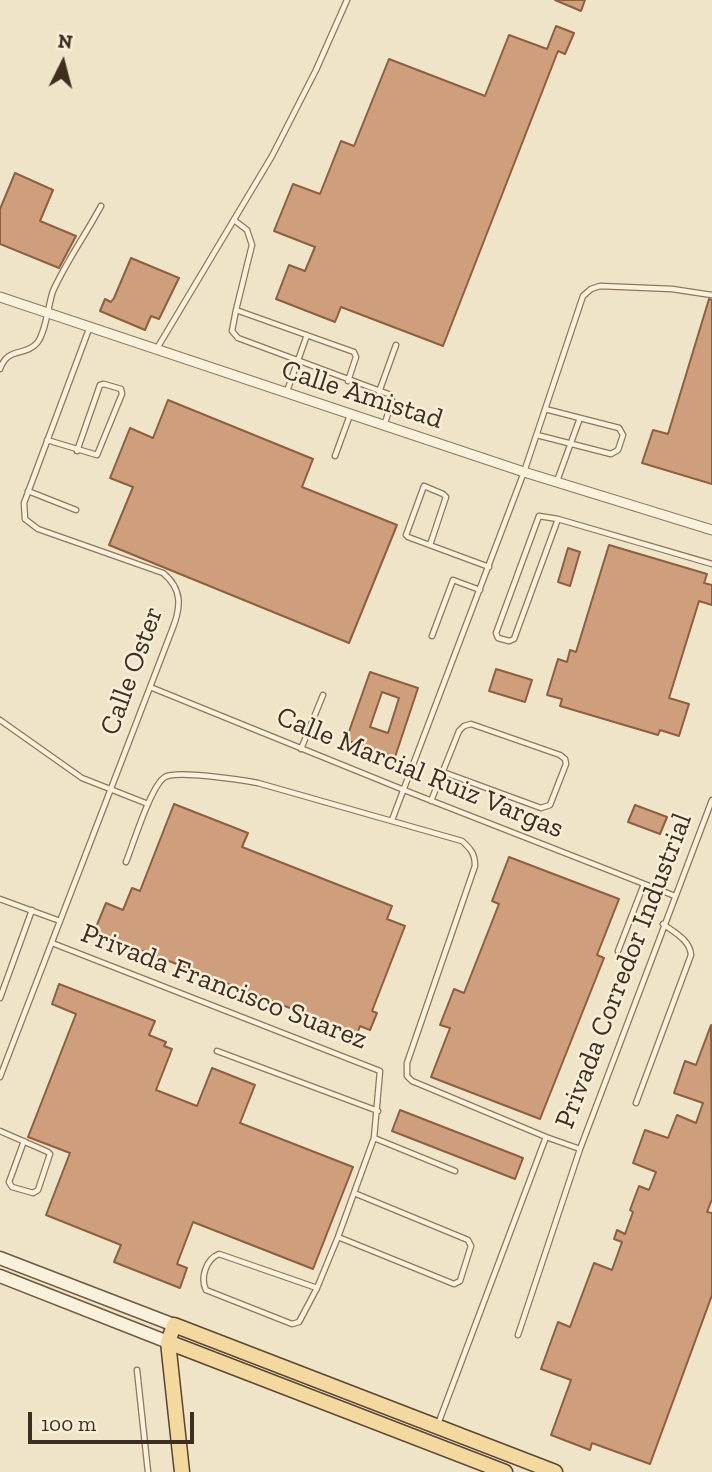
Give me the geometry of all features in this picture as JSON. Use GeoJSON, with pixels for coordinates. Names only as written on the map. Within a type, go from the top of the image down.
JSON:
{"type":"FeatureCollection","features":[{"type":"Feature","properties":{"kind":"main road"},"geometry":{"type":"LineString","coordinates":[[0,1258],[555,1472]]}},
{"type":"Feature","properties":{"kind":"main road"},"geometry":{"type":"LineString","coordinates":[[0,1276],[505,1472]]}},
{"type":"Feature","properties":{"kind":"main road"},"geometry":{"type":"LineString","coordinates":[[174,1325],[168,1342],[182,1472]]}},
{"type":"Feature","properties":{"kind":"main road"},"geometry":{"type":"LineString","coordinates":[[431,1443],[438,1426]]}},
{"type":"Feature","properties":{"kind":"street","name":"Calle Amistad"},"geometry":{"type":"LineString","coordinates":[[0,297],[89,329],[524,472],[712,530]]}},
{"type":"Feature","properties":{"kind":"lane"},"geometry":{"type":"LineString","coordinates":[[156,351],[291,119],[347,0]]}},
{"type":"Feature","properties":{"kind":"lane"},"geometry":{"type":"LineString","coordinates":[[0,369],[8,355],[36,344],[40,339],[53,292],[101,206]]}},
{"type":"Feature","properties":{"kind":"lane"},"geometry":{"type":"LineString","coordinates":[[234,220],[247,230],[252,245],[232,327],[234,336],[391,395],[384,426]]}},
{"type":"Feature","properties":{"kind":"lane"},"geometry":{"type":"LineString","coordinates":[[392,820],[524,472],[583,296],[600,286],[672,289],[712,295]]}},
{"type":"Feature","properties":{"kind":"lane"},"geometry":{"type":"LineString","coordinates":[[236,310],[354,352],[356,357],[348,381]]}},
{"type":"Feature","properties":{"kind":"lane","name":"Calle Oster"},"geometry":{"type":"LineString","coordinates":[[0,1077],[177,618],[179,597],[176,587],[163,573],[30,525],[25,519],[23,511],[28,491],[89,329]]}},
{"type":"Feature","properties":{"kind":"lane"},"geometry":{"type":"LineString","coordinates":[[286,394],[307,335]]}},
{"type":"Feature","properties":{"kind":"lane"},"geometry":{"type":"LineString","coordinates":[[379,391],[396,345]]}},
{"type":"Feature","properties":{"kind":"lane"},"geometry":{"type":"LineString","coordinates":[[47,440],[77,450],[94,455],[99,454],[122,394],[121,389],[100,385],[77,450]]}},
{"type":"Feature","properties":{"kind":"lane"},"geometry":{"type":"LineString","coordinates":[[537,435],[611,454],[618,450],[623,435],[619,428],[545,409]]}},
{"type":"Feature","properties":{"kind":"lane"},"geometry":{"type":"LineString","coordinates":[[335,456],[351,415]]}},
{"type":"Feature","properties":{"kind":"lane"},"geometry":{"type":"LineString","coordinates":[[557,482],[580,418]]}},
{"type":"Feature","properties":{"kind":"lane"},"geometry":{"type":"LineString","coordinates":[[430,545],[446,497],[424,486],[405,532],[408,537],[488,567]]}},
{"type":"Feature","properties":{"kind":"lane"},"geometry":{"type":"LineString","coordinates":[[28,491],[76,510]]}},
{"type":"Feature","properties":{"kind":"lane"},"geometry":{"type":"LineString","coordinates":[[558,519],[514,639],[509,641],[498,638],[496,633],[538,517],[558,519],[712,565]]}},
{"type":"Feature","properties":{"kind":"lane"},"geometry":{"type":"LineString","coordinates":[[432,636],[453,580],[480,590]]}},
{"type":"Feature","properties":{"kind":"lane","name":"Calle Marcial Ruiz Vargas"},"geometry":{"type":"LineString","coordinates":[[150,687],[675,896]]}},
{"type":"Feature","properties":{"kind":"lane"},"geometry":{"type":"LineString","coordinates":[[301,749],[323,695]]}},
{"type":"Feature","properties":{"kind":"lane"},"geometry":{"type":"LineString","coordinates":[[0,720],[82,778],[148,804]]}},
{"type":"Feature","properties":{"kind":"lane"},"geometry":{"type":"LineString","coordinates":[[431,801],[459,731],[471,724],[560,755],[565,759],[566,765],[550,805],[541,808],[443,772]]}},
{"type":"Feature","properties":{"kind":"lane"},"geometry":{"type":"LineString","coordinates":[[126,862],[158,783],[172,775],[246,781],[462,841],[475,857],[475,866],[407,1063],[407,1076],[412,1081],[546,1136]]}},
{"type":"Feature","properties":{"kind":"lane","name":"Privada Corredor Industrial"},"geometry":{"type":"LineString","coordinates":[[438,1426],[546,1136],[580,1149],[712,800]]}},
{"type":"Feature","properties":{"kind":"lane"},"geometry":{"type":"LineString","coordinates":[[618,951],[644,884]]}},
{"type":"Feature","properties":{"kind":"lane"},"geometry":{"type":"LineString","coordinates":[[0,899],[60,920]]}},
{"type":"Feature","properties":{"kind":"lane"},"geometry":{"type":"LineString","coordinates":[[0,998],[32,911]]}},
{"type":"Feature","properties":{"kind":"lane"},"geometry":{"type":"LineString","coordinates":[[636,1103],[691,955],[691,947],[687,942],[663,924]]}},
{"type":"Feature","properties":{"kind":"lane","name":"Privada Francisco Suarez"},"geometry":{"type":"LineString","coordinates":[[51,943],[380,1071],[378,1111]]}},
{"type":"Feature","properties":{"kind":"lane"},"geometry":{"type":"LineString","coordinates":[[217,1051],[378,1111],[374,1138],[338,1237],[317,1288],[299,1322],[292,1324],[206,1290],[203,1282],[213,1257],[219,1254],[317,1288]]}},
{"type":"Feature","properties":{"kind":"lane"},"geometry":{"type":"LineString","coordinates":[[0,1131],[24,1141],[48,1152],[50,1154],[38,1190],[33,1193],[12,1187],[9,1182],[24,1141]]}},
{"type":"Feature","properties":{"kind":"lane"},"geometry":{"type":"LineString","coordinates":[[374,1138],[454,1171]]}},
{"type":"Feature","properties":{"kind":"lane"},"geometry":{"type":"LineString","coordinates":[[518,1335],[580,1149]]}},
{"type":"Feature","properties":{"kind":"lane"},"geometry":{"type":"LineString","coordinates":[[338,1237],[454,1284],[460,1281],[471,1246],[468,1240],[354,1193]]}},
{"type":"Feature","properties":{"kind":"lane"},"geometry":{"type":"LineString","coordinates":[[137,1370],[148,1472]]}},
{"type":"Feature","properties":{"kind":"building"},"geometry":{"type":"Polygon","coordinates":[[[555,0],[585,0],[581,11],[555,0]]]}},
{"type":"Feature","properties":{"kind":"building"},"geometry":{"type":"Polygon","coordinates":[[[556,26],[574,33],[565,54],[558,51],[443,346],[341,307],[335,322],[276,299],[289,265],[305,271],[315,247],[274,231],[293,184],[320,194],[341,141],[354,146],[389,59],[485,96],[509,35],[547,49],[556,26]]]}},
{"type":"Feature","properties":{"kind":"building"},"geometry":{"type":"Polygon","coordinates":[[[15,173],[53,190],[40,221],[76,236],[59,268],[0,244],[0,209],[15,173]]]}},
{"type":"Feature","properties":{"kind":"building"},"geometry":{"type":"Polygon","coordinates":[[[131,258],[179,278],[159,319],[151,316],[145,330],[100,311],[105,299],[111,302],[114,298],[131,258]]]}},
{"type":"Feature","properties":{"kind":"building"},"geometry":{"type":"Polygon","coordinates":[[[709,299],[712,300],[712,484],[642,463],[653,430],[668,434],[709,299]]]}},
{"type":"Feature","properties":{"kind":"building"},"geometry":{"type":"Polygon","coordinates":[[[168,400],[313,459],[302,487],[397,525],[349,643],[109,545],[133,487],[110,478],[130,428],[153,438],[168,400]]]}},
{"type":"Feature","properties":{"kind":"building"},"geometry":{"type":"Polygon","coordinates":[[[609,545],[707,574],[704,583],[712,585],[712,605],[699,601],[669,698],[689,704],[679,736],[660,730],[658,735],[560,706],[562,699],[547,695],[558,659],[567,662],[570,650],[576,652],[609,545]]]}},
{"type":"Feature","properties":{"kind":"building"},"geometry":{"type":"Polygon","coordinates":[[[568,548],[580,552],[570,586],[558,582],[568,548]]]}},
{"type":"Feature","properties":{"kind":"building"},"geometry":{"type":"Polygon","coordinates":[[[496,669],[532,680],[525,702],[489,691],[496,669]]]}},
{"type":"Feature","properties":{"kind":"building"},"geometry":{"type":"Polygon","coordinates":[[[370,672],[418,688],[395,757],[346,740],[370,672]],[[382,692],[370,727],[388,733],[399,698],[382,692]]]}},
{"type":"Feature","properties":{"kind":"building"},"geometry":{"type":"Polygon","coordinates":[[[174,804],[248,833],[242,847],[392,906],[387,919],[405,926],[372,1011],[377,1013],[370,1030],[360,1026],[357,1034],[94,932],[106,903],[123,910],[132,888],[140,891],[174,804]]]}},
{"type":"Feature","properties":{"kind":"building"},"geometry":{"type":"Polygon","coordinates":[[[635,805],[667,817],[660,834],[628,822],[635,805]]]}},
{"type":"Feature","properties":{"kind":"building"},"geometry":{"type":"Polygon","coordinates":[[[509,857],[619,899],[597,955],[604,958],[540,1119],[431,1077],[450,1028],[440,1025],[454,989],[464,993],[499,904],[492,901],[509,857]]]}},
{"type":"Feature","properties":{"kind":"building"},"geometry":{"type":"Polygon","coordinates":[[[59,984],[155,1021],[149,1035],[166,1042],[164,1046],[172,1049],[156,1090],[197,1106],[212,1068],[255,1085],[240,1123],[353,1167],[313,1269],[193,1222],[177,1264],[187,1268],[180,1288],[114,1262],[121,1245],[46,1215],[70,1153],[28,1137],[76,1014],[52,1004],[59,984]]]}},
{"type":"Feature","properties":{"kind":"building"},"geometry":{"type":"Polygon","coordinates":[[[711,1025],[712,1199],[707,1212],[712,1213],[712,1295],[650,1464],[592,1443],[590,1450],[551,1435],[571,1380],[541,1369],[558,1322],[570,1327],[594,1263],[612,1270],[622,1242],[614,1239],[617,1230],[625,1234],[639,1186],[649,1190],[656,1172],[633,1163],[645,1130],[668,1138],[677,1115],[696,1123],[703,1103],[674,1093],[685,1061],[696,1065],[711,1025]]]}},
{"type":"Feature","properties":{"kind":"building"},"geometry":{"type":"Polygon","coordinates":[[[400,1110],[523,1158],[515,1179],[392,1131],[400,1110]]]}}]}
